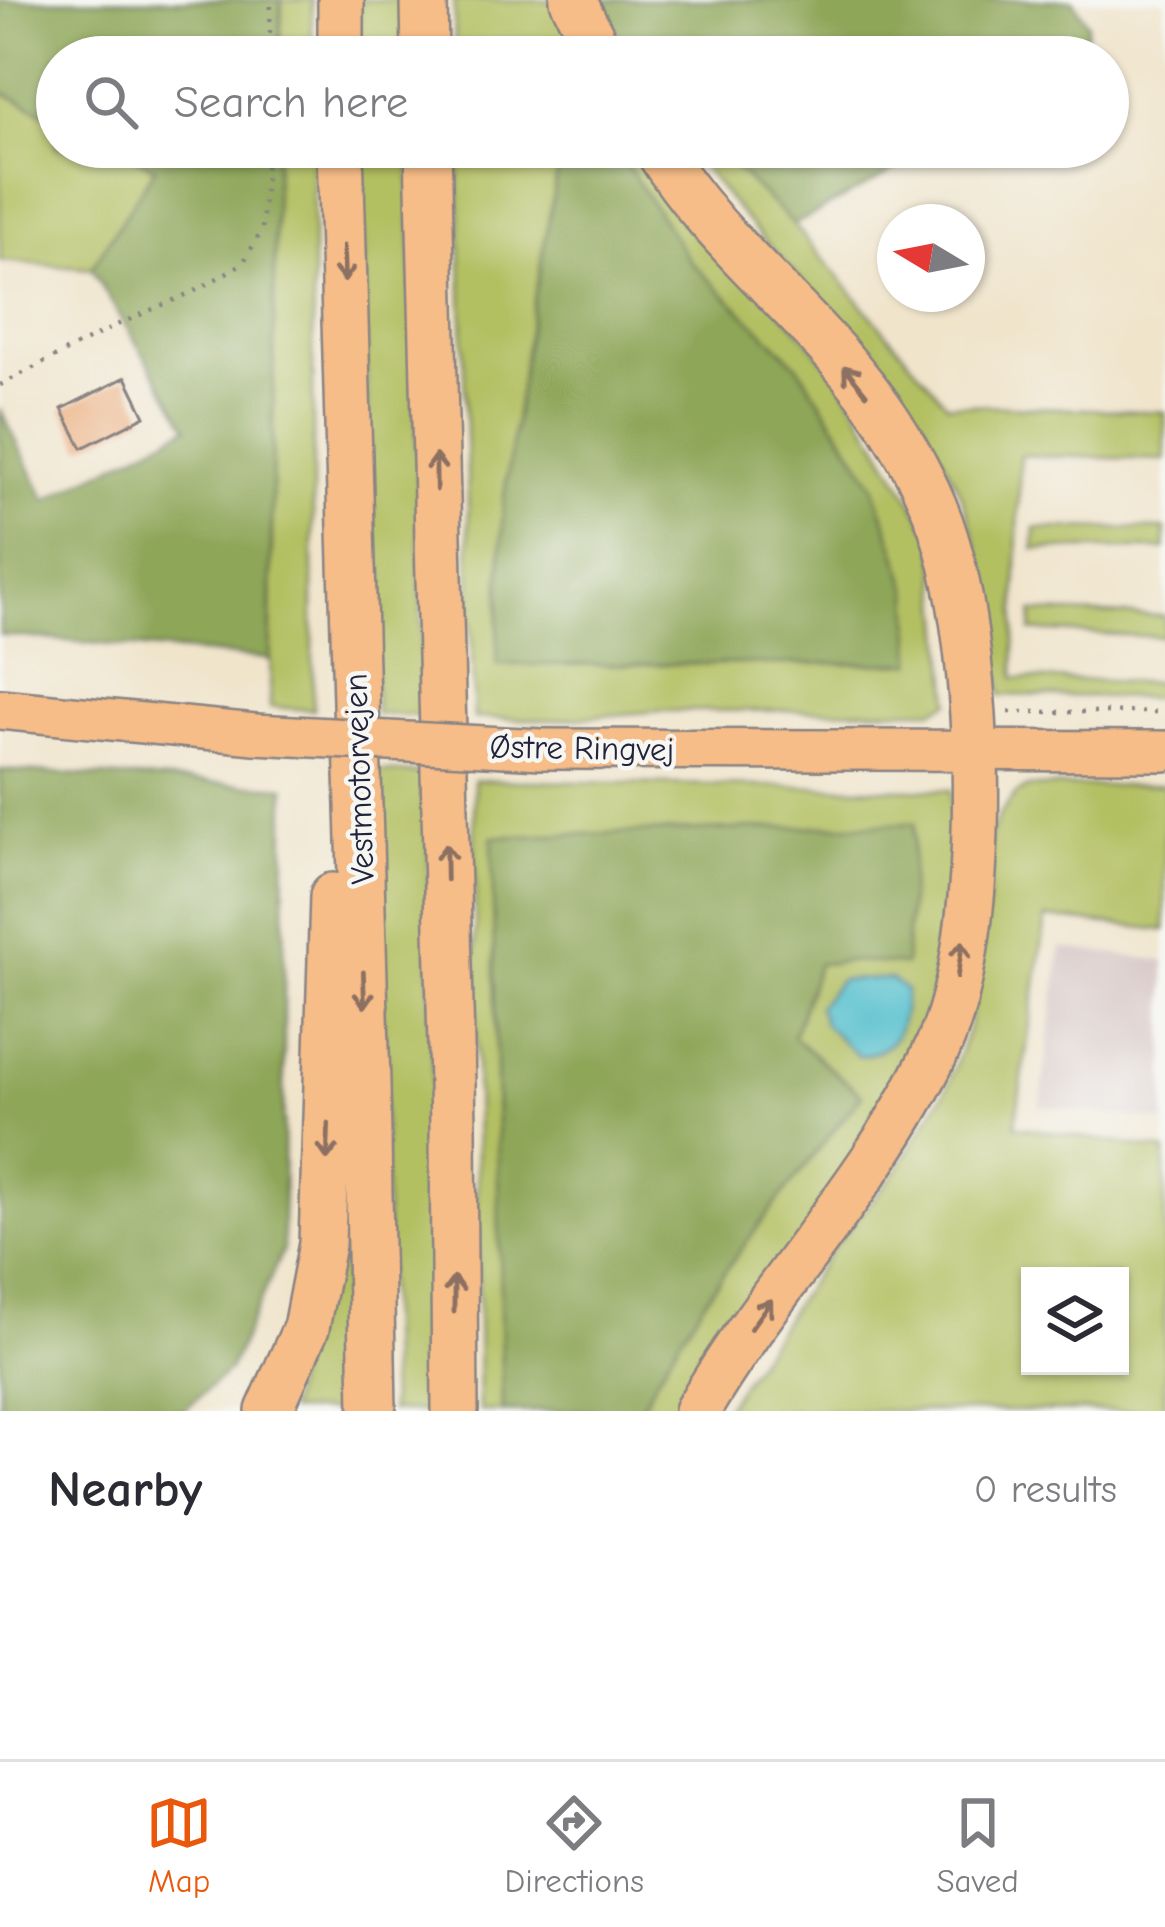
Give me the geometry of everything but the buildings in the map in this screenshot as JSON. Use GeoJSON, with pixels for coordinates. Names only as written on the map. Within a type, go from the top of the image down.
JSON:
{"type":"FeatureCollection","features":[{"type":"Feature","properties":{"kind":"highway"},"geometry":{"type":"LineString","coordinates":[[340,36],[341,0]]}},
{"type":"Feature","properties":{"kind":"highway"},"geometry":{"type":"LineString","coordinates":[[424,0],[425,36]]}},
{"type":"Feature","properties":{"kind":"highway"},"geometry":{"type":"LineString","coordinates":[[573,0],[591,36]]}},
{"type":"Feature","properties":{"kind":"highway","name":"Vestmotorvejen"},"geometry":{"type":"LineString","coordinates":[[341,168],[373,1411]]}},
{"type":"Feature","properties":{"kind":"highway"},"geometry":{"type":"LineString","coordinates":[[429,168],[453,1123],[455,1411]]}},
{"type":"Feature","properties":{"kind":"highway"},"geometry":{"type":"LineString","coordinates":[[672,168],[736,250],[848,371],[888,421],[920,477],[944,536],[960,598],[975,749],[966,925],[943,1035],[889,1140],[760,1314],[697,1411]]}},
{"type":"Feature","properties":{"kind":"highway"},"geometry":{"type":"LineString","coordinates":[[269,1411],[307,1328],[325,1216],[348,396]]}},
{"type":"Feature","properties":{"kind":"main road","name":"Østre Ringvej"},"geometry":{"type":"LineString","coordinates":[[0,709],[255,734],[542,749],[1165,751]]}},
{"type":"Feature","properties":{"kind":"path"},"geometry":{"type":"LineString","coordinates":[[270,36],[271,0]]}},
{"type":"Feature","properties":{"kind":"path"},"geometry":{"type":"LineString","coordinates":[[0,385],[119,324],[199,290],[243,263],[262,230],[266,168]]}},
{"type":"Feature","properties":{"kind":"shaded area"},"geometry":{"type":"Polygon","coordinates":[[[1061,947],[1165,961],[1165,1122],[1040,1106],[1061,947]]]}},
{"type":"Feature","properties":{"kind":"green space"},"geometry":{"type":"Polygon","coordinates":[[[0,0],[281,0],[280,36],[36,36],[36,109],[0,91],[0,0]]]}},
{"type":"Feature","properties":{"kind":"green space"},"geometry":{"type":"Polygon","coordinates":[[[282,0],[312,0],[312,36],[281,36],[282,0]]]}},
{"type":"Feature","properties":{"kind":"green space"},"geometry":{"type":"Polygon","coordinates":[[[359,0],[407,0],[408,36],[359,36],[359,0]]]}},
{"type":"Feature","properties":{"kind":"green space"},"geometry":{"type":"Polygon","coordinates":[[[454,0],[562,0],[578,36],[455,36],[454,0]]]}},
{"type":"Feature","properties":{"kind":"green space"},"geometry":{"type":"Polygon","coordinates":[[[597,0],[1073,0],[1088,24],[1085,36],[618,36],[597,0]]]}},
{"type":"Feature","properties":{"kind":"green space"},"geometry":{"type":"Polygon","coordinates":[[[0,91],[36,109],[36,168],[155,168],[91,269],[0,261],[0,91]]]}},
{"type":"Feature","properties":{"kind":"green space"},"geometry":{"type":"Polygon","coordinates":[[[155,168],[276,168],[270,659],[0,635],[0,409],[46,500],[188,427],[91,269],[155,168]]]}},
{"type":"Feature","properties":{"kind":"green space"},"geometry":{"type":"Polygon","coordinates":[[[276,168],[313,168],[313,710],[270,707],[276,168]]]}},
{"type":"Feature","properties":{"kind":"green space"},"geometry":{"type":"Polygon","coordinates":[[[361,168],[410,168],[424,716],[376,714],[361,168]]]}},
{"type":"Feature","properties":{"kind":"green space"},"geometry":{"type":"Polygon","coordinates":[[[459,168],[659,168],[837,375],[934,539],[950,702],[933,710],[660,711],[552,720],[474,718],[459,168]]]}},
{"type":"Feature","properties":{"kind":"green space"},"geometry":{"type":"Polygon","coordinates":[[[558,168],[629,168],[689,260],[797,365],[873,483],[910,593],[913,663],[497,665],[503,504],[558,168]]]}},
{"type":"Feature","properties":{"kind":"green space"},"geometry":{"type":"Polygon","coordinates":[[[705,168],[736,168],[794,225],[947,404],[1165,412],[1165,460],[1020,455],[1014,678],[1165,683],[1165,698],[1001,695],[977,544],[938,449],[873,359],[705,168]]]}},
{"type":"Feature","properties":{"kind":"green space"},"geometry":{"type":"Polygon","coordinates":[[[736,168],[898,168],[794,225],[736,168]]]}},
{"type":"Feature","properties":{"kind":"green space"},"geometry":{"type":"Polygon","coordinates":[[[1035,528],[1165,529],[1165,549],[1034,549],[1035,528]]]}},
{"type":"Feature","properties":{"kind":"green space"},"geometry":{"type":"Polygon","coordinates":[[[1033,612],[1165,616],[1165,637],[1031,631],[1033,612]]]}},
{"type":"Feature","properties":{"kind":"green space"},"geometry":{"type":"Polygon","coordinates":[[[0,770],[285,787],[283,1250],[229,1370],[183,1411],[0,1411],[0,770]]]}},
{"type":"Feature","properties":{"kind":"green space"},"geometry":{"type":"Polygon","coordinates":[[[376,771],[427,774],[438,1411],[390,1411],[376,771]]]}},
{"type":"Feature","properties":{"kind":"green space"},"geometry":{"type":"Polygon","coordinates":[[[474,780],[951,790],[951,934],[906,1083],[682,1411],[479,1411],[474,780]]]}},
{"type":"Feature","properties":{"kind":"green space"},"geometry":{"type":"Polygon","coordinates":[[[1165,785],[1165,930],[1046,918],[1015,1126],[1165,1151],[1165,1411],[723,1411],[832,1249],[893,1176],[948,1086],[969,1026],[988,898],[990,836],[1015,795],[1028,787],[1165,785]]]}},
{"type":"Feature","properties":{"kind":"green space"},"geometry":{"type":"Polygon","coordinates":[[[915,823],[905,965],[818,964],[793,1037],[862,1095],[714,1287],[639,1411],[502,1411],[492,837],[915,823]]]}},
{"type":"Feature","properties":{"kind":"green space"},"geometry":{"type":"Polygon","coordinates":[[[344,1150],[345,1411],[288,1411],[344,1150]]]}},
{"type":"Feature","properties":{"kind":"water"},"geometry":{"type":"Polygon","coordinates":[[[890,979],[906,990],[900,1026],[883,1049],[858,1056],[824,1024],[818,1006],[840,980],[890,979]]]}}]}
